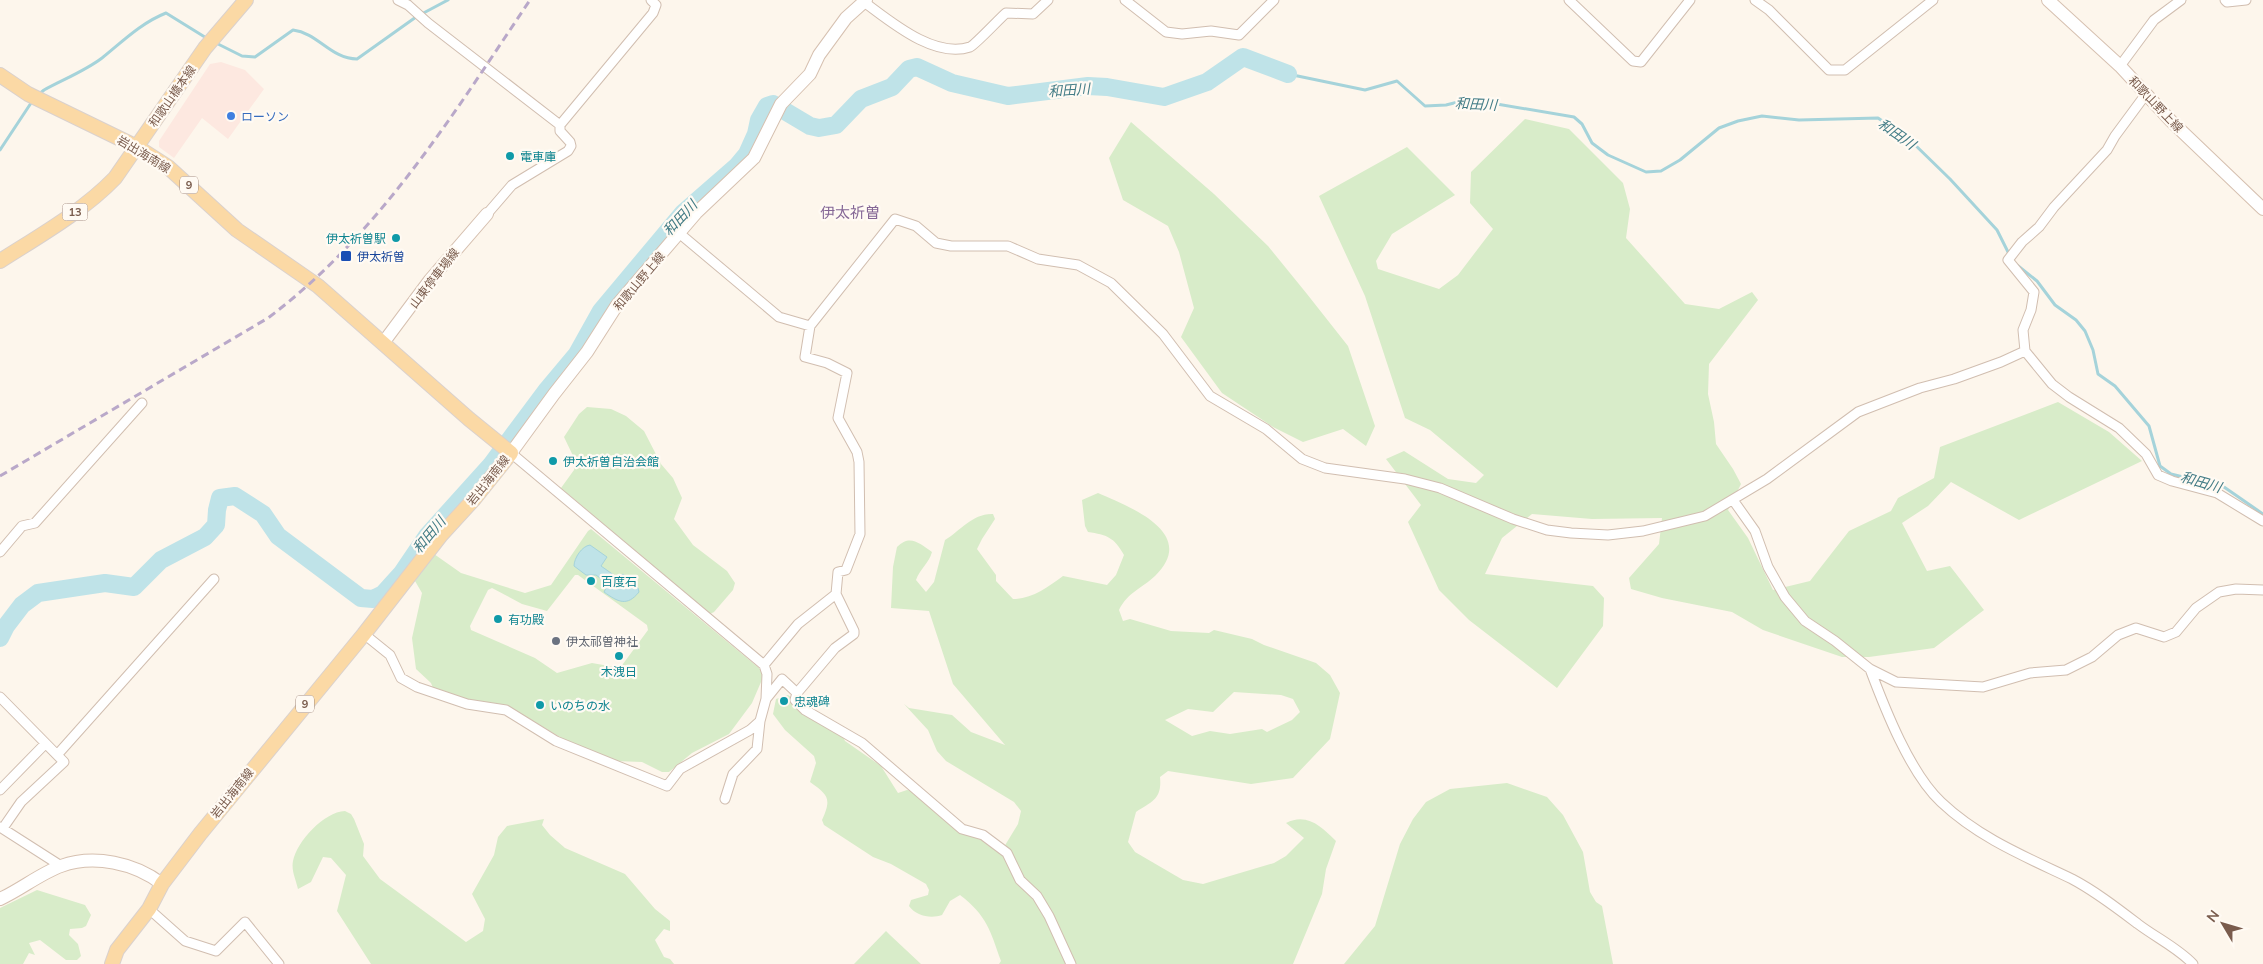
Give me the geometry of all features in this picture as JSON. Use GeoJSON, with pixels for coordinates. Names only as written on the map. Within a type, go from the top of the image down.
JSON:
{"type":"FeatureCollection","features":[{"type":"Feature","properties":{"kind":"main road","name":"和歌山橋本線"},"geometry":{"type":"LineString","coordinates":[[0,261],[100,193],[115,178],[209,43],[246,0]]}},
{"type":"Feature","properties":{"kind":"main road","name":"和歌山野上線"},"geometry":{"type":"LineString","coordinates":[[2048,0],[2120,66],[2171,121],[2263,209]]}},
{"type":"Feature","properties":{"kind":"main road","name":"和歌山野上線"},"geometry":{"type":"LineString","coordinates":[[506,449],[554,394],[587,352],[617,305],[678,233],[706,203],[754,158],[780,106],[810,74],[819,55],[846,18],[865,1]]}},
{"type":"Feature","properties":{"kind":"main road","name":"岩出海南線"},"geometry":{"type":"LineString","coordinates":[[0,75],[28,94],[137,147],[168,167],[237,230],[312,281],[506,449],[474,499],[441,535],[364,634],[200,834],[162,884],[149,910],[118,950],[112,964]]}},
{"type":"Feature","properties":{"kind":"main road","name":"山東停車場線"},"geometry":{"type":"LineString","coordinates":[[383,344],[430,280],[487,214]]}},
{"type":"Feature","properties":{"kind":"main road"},"geometry":{"type":"LineString","coordinates":[[0,899],[61,866],[90,861],[112,862],[148,873],[162,884]]}},
{"type":"Feature","properties":{"kind":"street"},"geometry":{"type":"LineString","coordinates":[[398,0],[408,5],[428,23],[560,125]]}},
{"type":"Feature","properties":{"kind":"street"},"geometry":{"type":"LineString","coordinates":[[487,214],[512,184],[568,151],[571,146],[570,142],[560,131],[560,125],[653,13],[656,5],[650,0]]}},
{"type":"Feature","properties":{"kind":"street"},"geometry":{"type":"LineString","coordinates":[[865,1],[892,23],[926,42],[941,47],[958,48],[971,46],[1006,13],[1033,14],[1048,0]]}},
{"type":"Feature","properties":{"kind":"street"},"geometry":{"type":"LineString","coordinates":[[1124,0],[1166,32],[1182,34],[1211,31],[1239,36],[1274,0]]}},
{"type":"Feature","properties":{"kind":"street"},"geometry":{"type":"LineString","coordinates":[[1569,0],[1633,61],[1641,62],[1690,0]]}},
{"type":"Feature","properties":{"kind":"street"},"geometry":{"type":"LineString","coordinates":[[1755,0],[1769,10],[1829,70],[1845,70],[1933,0]]}},
{"type":"Feature","properties":{"kind":"street"},"geometry":{"type":"LineString","coordinates":[[2120,66],[2154,20],[2181,0]]}},
{"type":"Feature","properties":{"kind":"street"},"geometry":{"type":"LineString","coordinates":[[2225,0],[2227,2],[2246,0]]}},
{"type":"Feature","properties":{"kind":"street"},"geometry":{"type":"LineString","coordinates":[[2146,94],[2115,136],[2108,150],[2054,207],[2039,227],[2022,242],[2008,260],[2034,292],[2031,310],[2023,330],[2025,351],[2052,384],[2126,435],[2146,454],[2158,475],[2172,481],[2217,493],[2263,521]]}},
{"type":"Feature","properties":{"kind":"street"},"geometry":{"type":"LineString","coordinates":[[1071,964],[1049,916],[1037,896],[1020,880],[1007,853],[983,836],[962,829],[862,743],[805,710],[795,700],[798,693],[835,648],[854,634],[836,594],[838,572],[846,570],[860,534],[859,462],[857,452],[838,418],[847,373],[827,363],[805,357],[810,326],[895,219],[916,226],[936,243],[952,246],[1008,246],[1038,259],[1078,265],[1111,283],[1163,334],[1210,396],[1266,429],[1302,459],[1325,468],[1405,479],[1440,488],[1512,519],[1547,530],[1570,533],[1608,534],[1643,531],[1705,516],[1766,479],[1858,412],[1920,388],[1954,379],[2001,362],[2025,351]]}},
{"type":"Feature","properties":{"kind":"street"},"geometry":{"type":"LineString","coordinates":[[678,233],[780,316],[810,326]]}},
{"type":"Feature","properties":{"kind":"street"},"geometry":{"type":"LineString","coordinates":[[0,552],[22,526],[35,523],[142,403]]}},
{"type":"Feature","properties":{"kind":"street"},"geometry":{"type":"LineString","coordinates":[[506,449],[764,665],[767,674],[766,699],[760,721],[757,749],[733,774],[725,799]]}},
{"type":"Feature","properties":{"kind":"street"},"geometry":{"type":"LineString","coordinates":[[1733,500],[1755,531],[1768,567],[1785,597],[1805,621],[1835,641],[1870,669],[1896,682],[1983,687],[2030,673],[2066,670],[2092,658],[2118,636],[2136,628],[2164,637],[2176,632],[2196,608],[2219,592],[2236,589],[2263,590]]}},
{"type":"Feature","properties":{"kind":"street"},"geometry":{"type":"LineString","coordinates":[[57,756],[214,579]]}},
{"type":"Feature","properties":{"kind":"street"},"geometry":{"type":"LineString","coordinates":[[764,665],[798,624],[836,594]]}},
{"type":"Feature","properties":{"kind":"street"},"geometry":{"type":"LineString","coordinates":[[364,634],[390,655],[401,678],[417,687],[467,704],[512,713],[556,741],[667,786],[680,770],[750,730],[760,721]]}},
{"type":"Feature","properties":{"kind":"street"},"geometry":{"type":"LineString","coordinates":[[1870,669],[1901,742],[1940,802],[1974,829],[2011,851],[2073,880],[2108,901],[2193,964]]}},
{"type":"Feature","properties":{"kind":"street"},"geometry":{"type":"LineString","coordinates":[[766,699],[782,679],[798,693]]}},
{"type":"Feature","properties":{"kind":"street"},"geometry":{"type":"LineString","coordinates":[[0,697],[64,762],[21,802],[2,828],[61,866]]}},
{"type":"Feature","properties":{"kind":"street"},"geometry":{"type":"LineString","coordinates":[[0,790],[46,744]]}},
{"type":"Feature","properties":{"kind":"street"},"geometry":{"type":"LineString","coordinates":[[149,910],[185,941],[216,951],[245,922],[279,964]]}},
{"type":"Feature","properties":{"kind":"shaded area"},"geometry":{"type":"Polygon","coordinates":[[[221,62],[245,70],[264,89],[228,139],[202,118],[174,158],[159,147],[159,141],[210,64],[221,62]]]}},
{"type":"Feature","properties":{"kind":"green space"},"geometry":{"type":"Polygon","coordinates":[[[1525,119],[1569,129],[1623,183],[1630,209],[1626,238],[1685,304],[1719,309],[1752,292],[1758,300],[1709,364],[1708,394],[1714,422],[1716,444],[1741,484],[1728,510],[1748,538],[1773,590],[1810,581],[1849,531],[1891,511],[1898,498],[1934,478],[1940,447],[2058,402],[2109,432],[2142,461],[2019,520],[1951,482],[1928,506],[1902,523],[1927,571],[1950,566],[1984,610],[1934,648],[1869,657],[1842,657],[1763,630],[1732,612],[1662,598],[1631,589],[1629,578],[1659,544],[1662,518],[1592,519],[1532,514],[1502,538],[1485,574],[1593,586],[1604,598],[1603,626],[1557,688],[1469,620],[1439,590],[1408,522],[1421,505],[1386,459],[1404,451],[1448,479],[1476,483],[1484,475],[1430,430],[1405,418],[1365,296],[1319,196],[1407,147],[1455,195],[1392,234],[1376,261],[1378,269],[1439,289],[1458,275],[1493,229],[1470,203],[1471,172],[1525,119]]]}},
{"type":"Feature","properties":{"kind":"green space"},"geometry":{"type":"Polygon","coordinates":[[[1131,122],[1214,194],[1268,246],[1348,346],[1375,426],[1366,446],[1343,429],[1303,442],[1273,427],[1222,393],[1181,337],[1194,308],[1179,252],[1168,226],[1123,200],[1109,158],[1131,122]]]}},
{"type":"Feature","properties":{"kind":"green space"},"geometry":{"type":"Polygon","coordinates":[[[587,407],[611,409],[626,416],[644,431],[661,464],[673,478],[682,498],[674,519],[693,545],[727,571],[735,583],[733,590],[714,612],[710,614],[561,488],[574,470],[576,462],[564,437],[579,414],[587,407]]]}},
{"type":"Feature","properties":{"kind":"green space"},"geometry":{"type":"Polygon","coordinates":[[[1098,493],[1142,514],[1165,535],[1169,547],[1166,561],[1155,576],[1126,599],[1119,610],[1123,621],[1130,619],[1171,631],[1209,633],[1214,630],[1252,639],[1316,663],[1330,675],[1340,693],[1330,739],[1293,778],[1251,784],[1168,771],[1160,777],[1158,795],[1155,799],[1136,812],[1128,842],[1135,852],[1183,880],[1203,884],[1274,863],[1286,856],[1304,838],[1286,823],[1301,819],[1320,826],[1336,841],[1326,869],[1322,894],[1293,964],[999,964],[1001,961],[986,924],[976,910],[960,895],[950,901],[942,915],[929,917],[916,912],[909,906],[911,900],[928,895],[929,890],[926,884],[891,864],[873,857],[824,825],[822,820],[827,807],[826,798],[821,790],[810,782],[816,763],[814,756],[785,730],[773,714],[776,699],[788,695],[809,709],[837,723],[845,741],[881,766],[898,793],[907,790],[913,791],[980,836],[1004,847],[1018,824],[1021,811],[1014,802],[946,761],[937,751],[928,730],[904,704],[909,708],[952,715],[971,732],[1005,745],[953,684],[929,611],[891,608],[893,567],[897,547],[910,540],[919,543],[932,552],[916,580],[926,592],[934,582],[945,540],[973,519],[986,514],[993,514],[995,519],[977,549],[996,575],[996,581],[1013,599],[1033,595],[1063,576],[1107,585],[1116,575],[1124,555],[1117,544],[1109,538],[1088,532],[1085,526],[1082,500],[1098,493]],[[1234,692],[1213,712],[1188,709],[1165,720],[1192,736],[1210,731],[1230,734],[1262,729],[1267,732],[1292,720],[1300,712],[1293,699],[1281,695],[1234,692]]]}},
{"type":"Feature","properties":{"kind":"green space"},"geometry":{"type":"Polygon","coordinates":[[[591,529],[759,668],[764,675],[752,703],[729,734],[692,753],[669,772],[662,772],[642,762],[615,761],[570,743],[508,706],[461,698],[433,688],[431,683],[416,669],[412,638],[422,593],[415,581],[434,554],[461,573],[525,593],[551,585],[591,529]],[[575,575],[547,611],[522,604],[492,588],[488,590],[470,626],[471,630],[535,658],[557,673],[592,663],[620,668],[648,630],[647,625],[578,575],[575,575]]]}},
{"type":"Feature","properties":{"kind":"green space"},"geometry":{"type":"Polygon","coordinates":[[[1507,783],[1547,797],[1563,815],[1583,852],[1590,892],[1596,902],[1602,906],[1613,964],[1344,964],[1375,926],[1400,844],[1413,819],[1426,802],[1450,789],[1507,783]]]}},
{"type":"Feature","properties":{"kind":"green space"},"geometry":{"type":"Polygon","coordinates":[[[345,811],[351,814],[354,819],[364,844],[363,856],[380,879],[466,942],[483,931],[485,919],[472,894],[494,855],[498,837],[507,826],[544,819],[542,825],[565,848],[625,874],[655,909],[670,921],[670,931],[664,929],[655,940],[664,957],[670,959],[674,964],[371,964],[337,911],[346,875],[331,858],[323,857],[311,882],[298,889],[293,871],[293,861],[296,853],[306,837],[320,822],[329,816],[345,811]]]}},
{"type":"Feature","properties":{"kind":"green space"},"geometry":{"type":"Polygon","coordinates":[[[37,890],[85,905],[91,915],[86,926],[70,929],[69,935],[78,944],[81,956],[77,960],[66,960],[40,940],[29,943],[35,955],[29,953],[23,964],[0,964],[0,908],[37,890]]]}},
{"type":"Feature","properties":{"kind":"green space"},"geometry":{"type":"Polygon","coordinates":[[[886,931],[890,935],[921,964],[854,964],[886,931]]]}},
{"type":"Feature","properties":{"kind":"water"},"geometry":{"type":"Polygon","coordinates":[[[590,545],[607,557],[601,566],[618,578],[623,574],[638,588],[639,592],[635,597],[626,601],[614,598],[604,592],[608,584],[596,575],[586,575],[574,566],[575,559],[579,553],[590,545]]]}},
{"type":"Feature","properties":{"kind":"waterway"},"geometry":{"type":"LineString","coordinates":[[214,42],[242,56],[255,57],[293,30],[310,36],[340,55],[357,59],[416,17],[448,0]]}},
{"type":"Feature","properties":{"kind":"waterway"},"geometry":{"type":"LineString","coordinates":[[38,95],[95,63],[140,27],[166,13],[208,39]]}},
{"type":"Feature","properties":{"kind":"waterway","name":"和田川"},"geometry":{"type":"LineString","coordinates":[[0,638],[6,626],[22,605],[38,593],[105,583],[134,587],[161,560],[205,537],[216,525],[220,498],[235,496],[263,514],[278,536],[361,598],[373,599],[383,594],[402,573],[427,536],[491,465],[546,391],[577,354],[601,311],[683,213],[737,166],[747,154],[756,134],[759,120],[767,106],[773,104],[810,126],[819,128],[836,125],[861,99],[892,87],[909,69],[917,67],[952,83],[1008,96],[1088,86],[1107,87],[1164,97],[1207,82],[1243,57],[1288,74]]}},
{"type":"Feature","properties":{"kind":"waterway","name":"和田川"},"geometry":{"type":"LineString","coordinates":[[1288,74],[1365,90],[1397,81],[1425,106],[1446,105],[1462,101],[1485,102],[1574,117],[1582,124],[1592,143],[1608,155],[1646,172],[1661,171],[1680,160],[1719,128],[1738,121],[1762,116],[1799,120],[1878,118],[1910,140],[1950,179],[1997,230],[2010,256]]}},
{"type":"Feature","properties":{"kind":"waterway"},"geometry":{"type":"LineString","coordinates":[[0,150],[33,100]]}},
{"type":"Feature","properties":{"kind":"waterway","name":"和田川"},"geometry":{"type":"LineString","coordinates":[[2017,265],[2037,281],[2055,305],[2076,320],[2085,331],[2093,350],[2098,374],[2115,386],[2149,426],[2160,466],[2171,474],[2224,487],[2263,514]]}},
{"type":"Feature","properties":{"kind":"railway"},"geometry":{"type":"LineString","coordinates":[[0,476],[268,318],[308,285],[380,211],[412,170],[473,86],[530,0]]}},
{"type":"Feature","properties":{"kind":"place","name":"ローソン"},"geometry":{"type":"Point","coordinates":[231,116]}},
{"type":"Feature","properties":{"kind":"place","name":"電車庫"},"geometry":{"type":"Point","coordinates":[510,156]}},
{"type":"Feature","properties":{"kind":"place","name":"伊太祈曽駅"},"geometry":{"type":"Point","coordinates":[396,238]}},
{"type":"Feature","properties":{"kind":"place","name":"伊太祈曽"},"geometry":{"type":"Point","coordinates":[346,256]}},
{"type":"Feature","properties":{"kind":"place","name":"伊太祈曽自治会館"},"geometry":{"type":"Point","coordinates":[553,461]}},
{"type":"Feature","properties":{"kind":"place","name":"百度石"},"geometry":{"type":"Point","coordinates":[591,581]}},
{"type":"Feature","properties":{"kind":"place","name":"有功殿"},"geometry":{"type":"Point","coordinates":[498,619]}},
{"type":"Feature","properties":{"kind":"place","name":"伊太祁曽神社"},"geometry":{"type":"Point","coordinates":[556,641]}},
{"type":"Feature","properties":{"kind":"place","name":"木洩日"},"geometry":{"type":"Point","coordinates":[619,656]}},
{"type":"Feature","properties":{"kind":"place","name":"忠魂碑"},"geometry":{"type":"Point","coordinates":[784,701]}},
{"type":"Feature","properties":{"kind":"place","name":"いのちの水"},"geometry":{"type":"Point","coordinates":[540,705]}},
{"type":"Feature","properties":{"kind":"district","name":"伊太祈曽"},"geometry":{"type":"Point","coordinates":[850,212]}}]}
